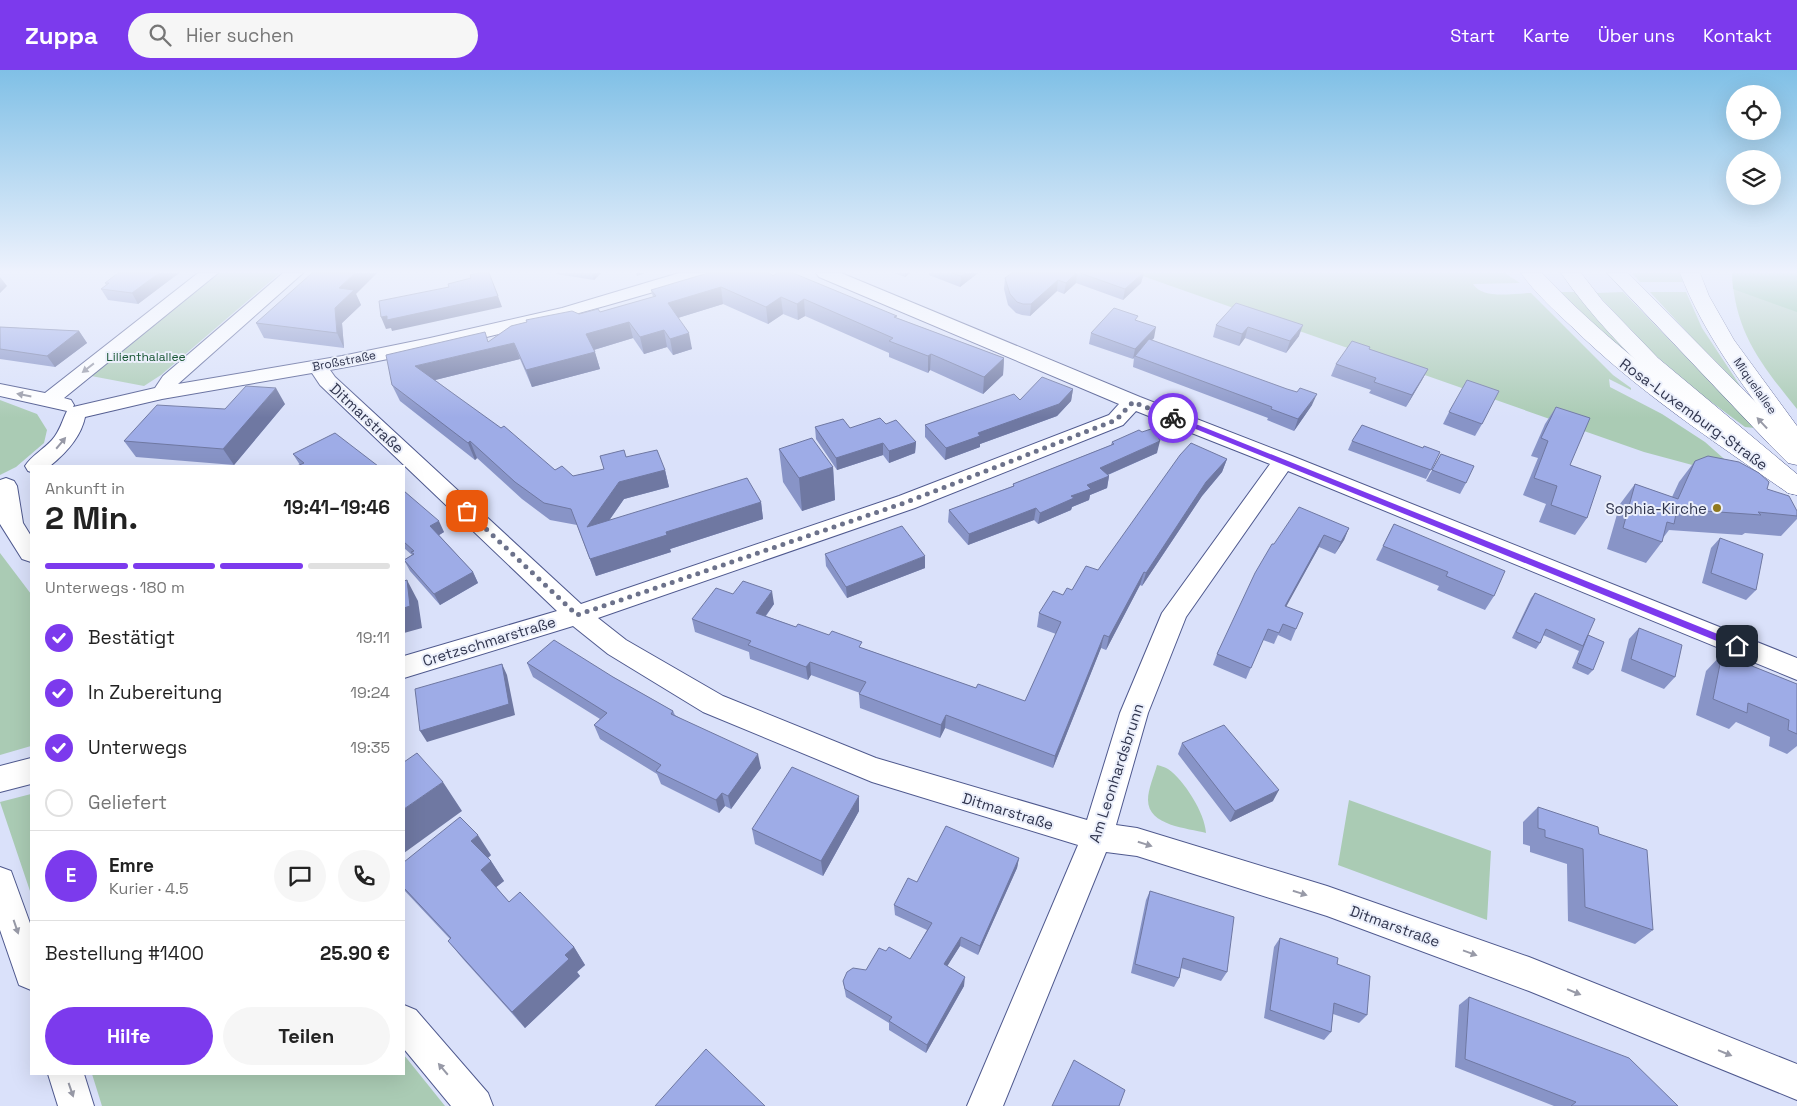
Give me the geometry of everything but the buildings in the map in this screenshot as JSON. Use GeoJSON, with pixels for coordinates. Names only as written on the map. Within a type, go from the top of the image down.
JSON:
{"type":"FeatureCollection","features":[{"type":"Feature","properties":{"kind":"main road","name":"Rosa-Luxemburg-Straße"},"geometry":{"type":"LineString","coordinates":[[1578,321],[1620,360],[1663,394],[1797,487]]}},
{"type":"Feature","properties":{"kind":"main road"},"geometry":{"type":"LineString","coordinates":[[1611,321],[1650,363],[1797,487]]}},
{"type":"Feature","properties":{"kind":"main road","name":"Rosa-Luxemburg-Straße"},"geometry":{"type":"LineString","coordinates":[[1663,321],[1778,440],[1797,457]]}},
{"type":"Feature","properties":{"kind":"main road","name":"Miquelallee"},"geometry":{"type":"LineString","coordinates":[[1712,321],[1752,383],[1797,443]]}},
{"type":"Feature","properties":{"kind":"street"},"geometry":{"type":"LineString","coordinates":[[49,400],[148,321]]}},
{"type":"Feature","properties":{"kind":"street"},"geometry":{"type":"LineString","coordinates":[[0,390],[49,400],[65,406],[76,413],[162,393],[170,380],[238,321]]}},
{"type":"Feature","properties":{"kind":"street","name":"Broßstraße"},"geometry":{"type":"LineString","coordinates":[[162,393],[430,344],[526,321]]}},
{"type":"Feature","properties":{"kind":"street"},"geometry":{"type":"LineString","coordinates":[[940,321],[1133,402],[1284,461],[1797,669]]}},
{"type":"Feature","properties":{"kind":"street","name":"Ditmarstraße"},"geometry":{"type":"LineString","coordinates":[[318,366],[327,381],[577,615],[617,647],[713,704],[872,769],[1097,837],[1137,842],[1327,901],[1529,974],[1797,1082]]}},
{"type":"Feature","properties":{"kind":"street","name":"Cretzschmarstraße"},"geometry":{"type":"LineString","coordinates":[[405,666],[577,615],[907,502],[1116,420],[1133,402]]}},
{"type":"Feature","properties":{"kind":"street"},"geometry":{"type":"LineString","coordinates":[[37,465],[66,438],[74,424],[76,413]]}},
{"type":"Feature","properties":{"kind":"street","name":"Am Leonhardsbrunn"},"geometry":{"type":"LineString","coordinates":[[985,1106],[1097,837],[1134,713],[1175,613],[1284,461]]}},
{"type":"Feature","properties":{"kind":"street"},"geometry":{"type":"LineString","coordinates":[[30,471],[3,487],[12,528],[30,552]]}},
{"type":"Feature","properties":{"kind":"street"},"geometry":{"type":"LineString","coordinates":[[0,779],[30,771]]}},
{"type":"Feature","properties":{"kind":"street"},"geometry":{"type":"LineString","coordinates":[[0,882],[30,970]]}},
{"type":"Feature","properties":{"kind":"street"},"geometry":{"type":"LineString","coordinates":[[405,1023],[475,1106]]}},
{"type":"Feature","properties":{"kind":"street"},"geometry":{"type":"LineString","coordinates":[[66,1075],[76,1106]]}},
{"type":"Feature","properties":{"kind":"green space","name":"Lilienthalallee"},"geometry":{"type":"Polygon","coordinates":[[[155,321],[224,321],[161,375],[144,386],[86,375],[155,321]]]}},
{"type":"Feature","properties":{"kind":"green space"},"geometry":{"type":"Polygon","coordinates":[[[1272,321],[1559,321],[1613,375],[1631,388],[1631,390],[1609,379],[1610,387],[1662,414],[1705,442],[1748,480],[1644,452],[1272,321]]]}},
{"type":"Feature","properties":{"kind":"green space"},"geometry":{"type":"Polygon","coordinates":[[[1590,321],[1607,321],[1673,389],[1629,361],[1590,321]]]}},
{"type":"Feature","properties":{"kind":"green space"},"geometry":{"type":"Polygon","coordinates":[[[1623,321],[1651,321],[1755,428],[1745,427],[1702,395],[1655,355],[1623,321]]]}},
{"type":"Feature","properties":{"kind":"green space"},"geometry":{"type":"Polygon","coordinates":[[[1677,321],[1699,321],[1741,387],[1735,384],[1677,321]]]}},
{"type":"Feature","properties":{"kind":"green space"},"geometry":{"type":"Polygon","coordinates":[[[1741,321],[1797,321],[1797,409],[1761,362],[1741,321]]]}},
{"type":"Feature","properties":{"kind":"green space"},"geometry":{"type":"Polygon","coordinates":[[[0,400],[37,414],[47,430],[44,443],[16,467],[0,475],[0,400]]]}},
{"type":"Feature","properties":{"kind":"green space"},"geometry":{"type":"Polygon","coordinates":[[[0,553],[30,593],[30,746],[0,755],[0,553]]]}},
{"type":"Feature","properties":{"kind":"green space"},"geometry":{"type":"Polygon","coordinates":[[[1157,765],[1168,769],[1187,789],[1202,816],[1206,833],[1162,821],[1150,809],[1148,796],[1157,765]]]}},
{"type":"Feature","properties":{"kind":"green space"},"geometry":{"type":"Polygon","coordinates":[[[30,794],[30,891],[0,802],[30,794]]]}},
{"type":"Feature","properties":{"kind":"green space"},"geometry":{"type":"Polygon","coordinates":[[[1349,800],[1491,851],[1487,920],[1338,865],[1349,800]]]}},
{"type":"Feature","properties":{"kind":"green space"},"geometry":{"type":"Polygon","coordinates":[[[405,1056],[445,1106],[102,1106],[92,1075],[405,1075],[405,1056]]]}},
{"type":"Feature","properties":{"kind":"way so far"},"geometry":{"type":"LineString","coordinates":[[467,511],[577,615],[907,502],[1116,420],[1133,402],[1173,418]]}},
{"type":"Feature","properties":{"kind":"place","name":"Sophia-Kirche"},"geometry":{"type":"Point","coordinates":[1717,508]}},
{"type":"Feature","properties":{"kind":"route"},"geometry":{"type":"LineString","coordinates":[[1173,418],[1312,472],[1737,646]]}}]}
